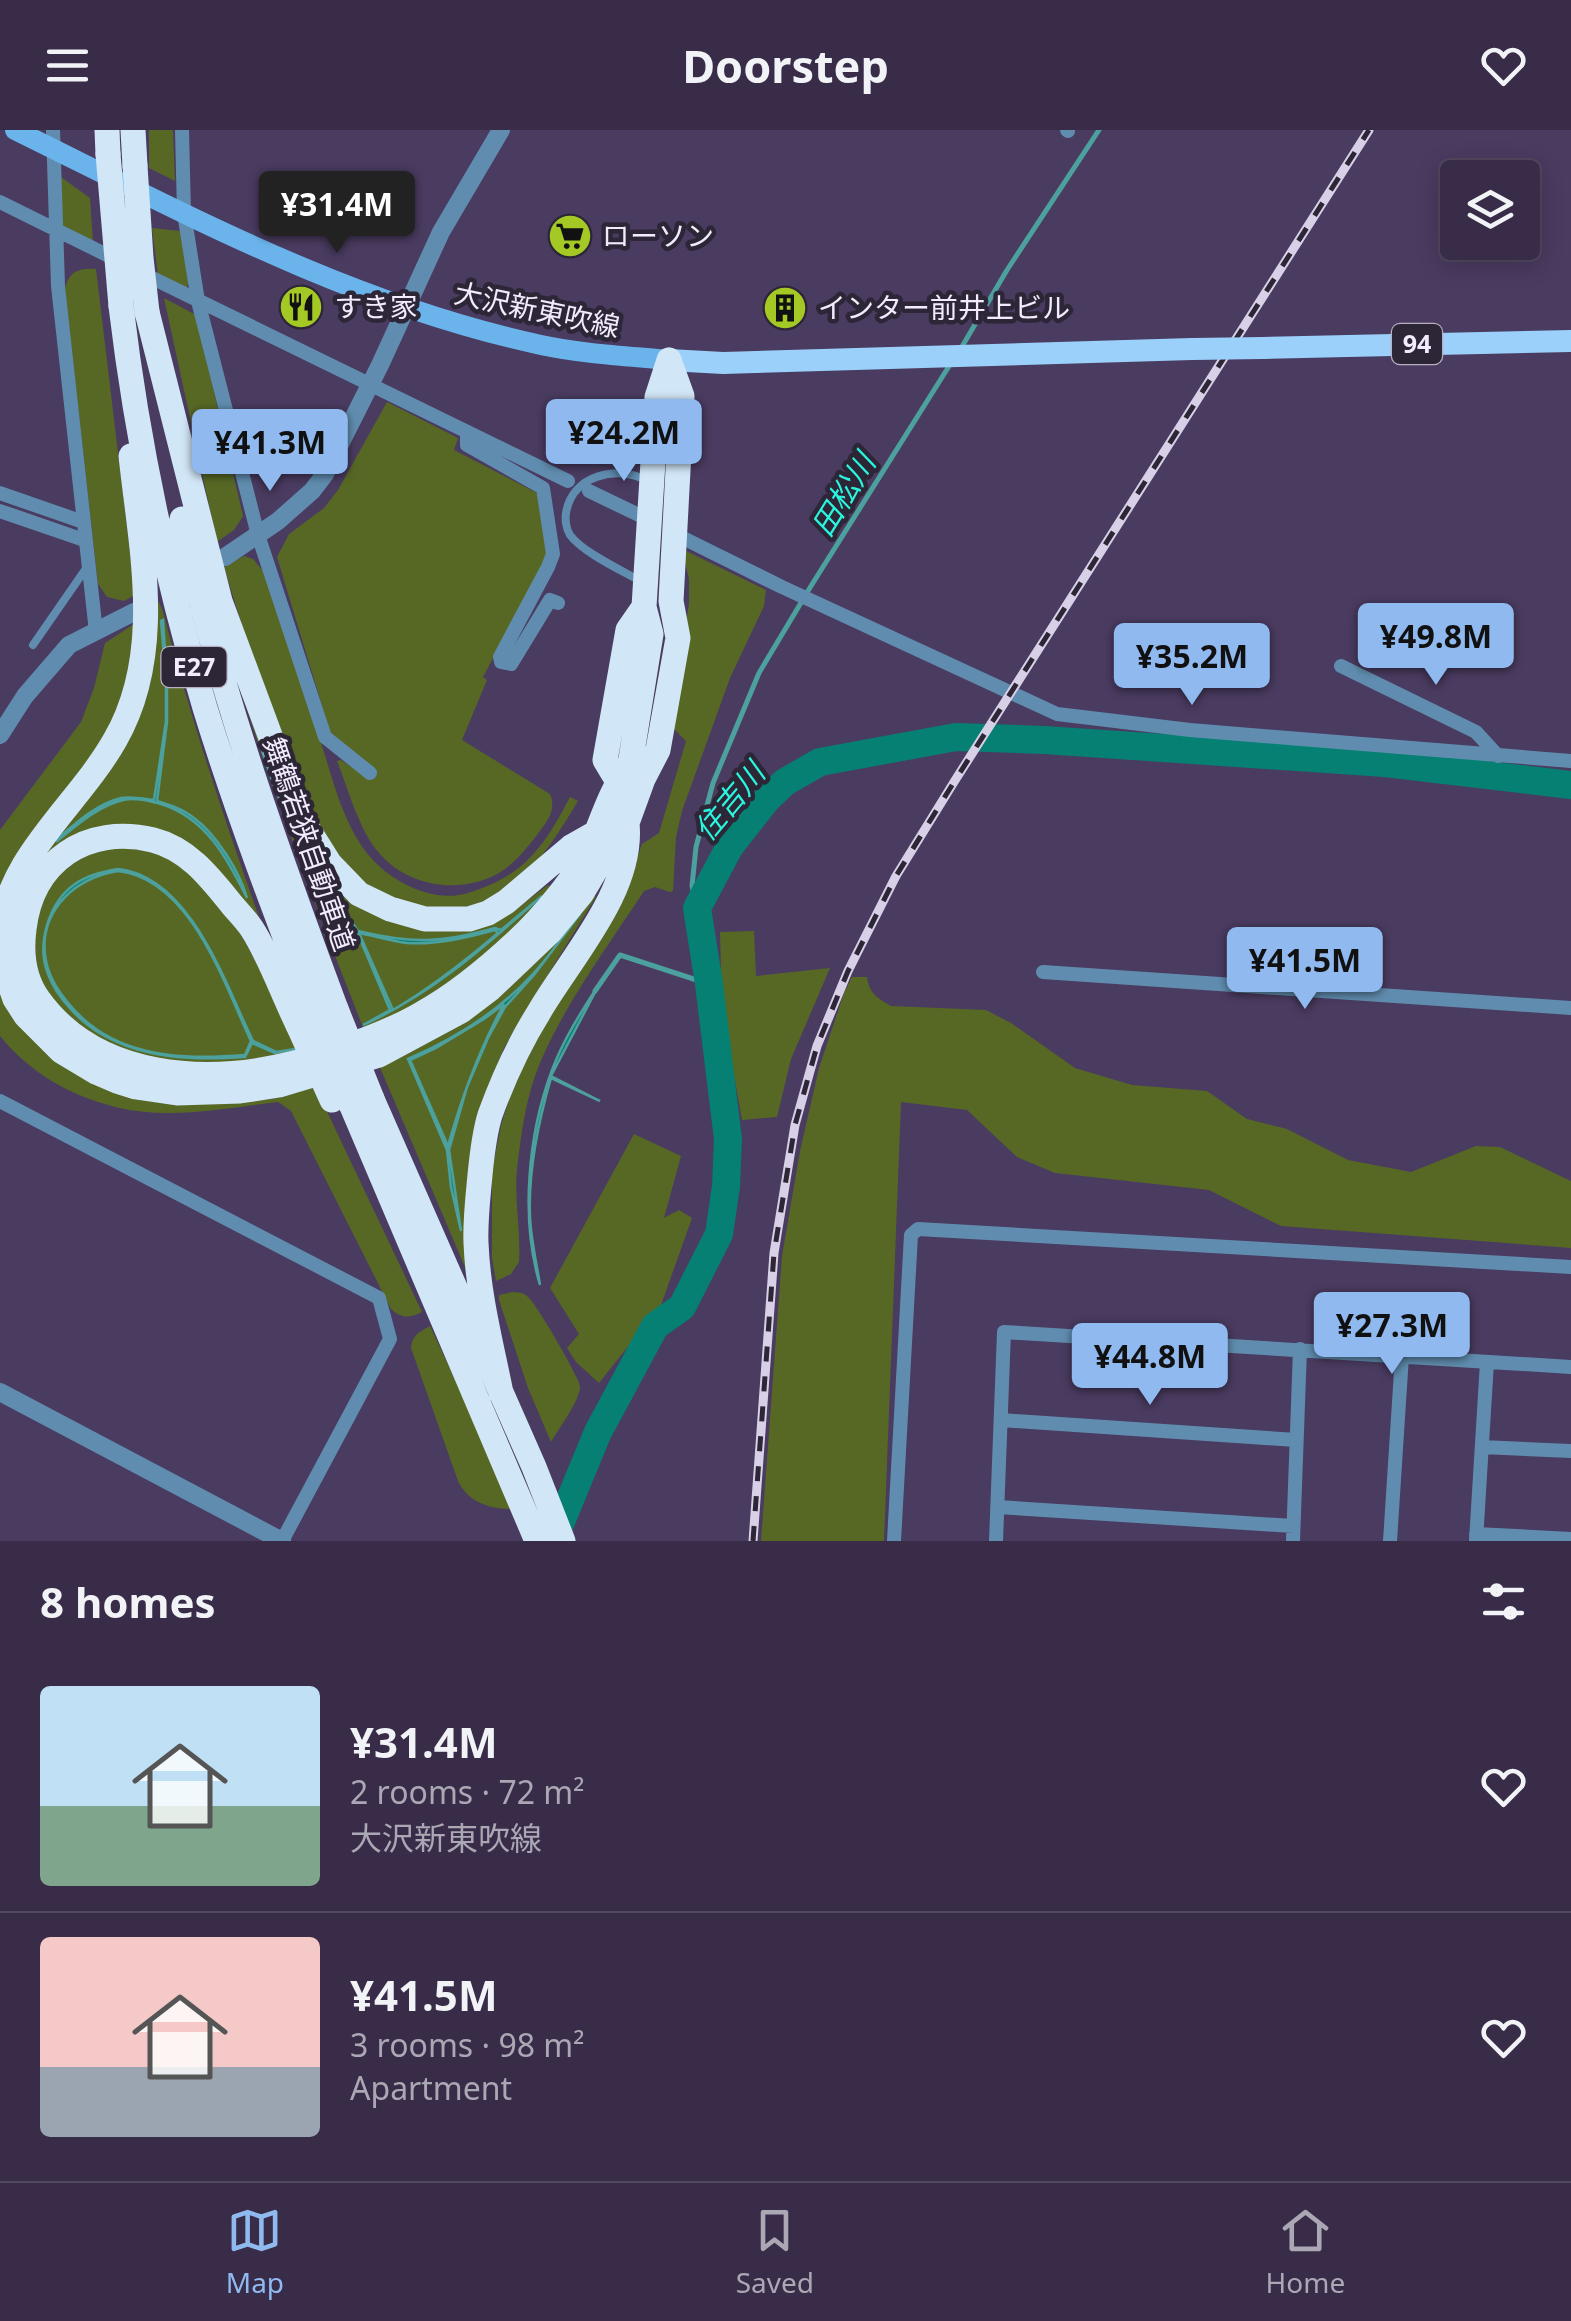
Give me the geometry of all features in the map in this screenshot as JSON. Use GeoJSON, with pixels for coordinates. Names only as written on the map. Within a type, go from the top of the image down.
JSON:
{"type":"FeatureCollection","features":[{"type":"Feature","properties":{"kind":"highway","name":"舞鶴若狭自動車道"},"geometry":{"type":"LineString","coordinates":[[133,130],[140,258],[178,496],[206,626],[279,858],[316,1017]]}},
{"type":"Feature","properties":{"kind":"highway","name":"舞鶴若狭自動車道"},"geometry":{"type":"LineString","coordinates":[[108,142],[124,337],[158,518],[201,693],[256,862],[316,1017],[537,1541]]}},
{"type":"Feature","properties":{"kind":"highway"},"geometry":{"type":"LineString","coordinates":[[147,312],[220,601],[300,816],[330,864],[360,894],[390,909],[425,920],[470,919],[506,902],[571,846],[594,834]]}},
{"type":"Feature","properties":{"kind":"highway"},"geometry":{"type":"LineString","coordinates":[[0,934],[10,888],[24,863],[116,739],[137,693],[147,625],[128,435],[124,337]]}},
{"type":"Feature","properties":{"kind":"highway"},"geometry":{"type":"LineString","coordinates":[[501,1393],[481,1294],[476,1241],[482,1153],[489,1120],[521,1044],[595,926],[626,855],[630,780],[617,763],[645,595],[657,397],[669,360]]}},
{"type":"Feature","properties":{"kind":"highway"},"geometry":{"type":"LineString","coordinates":[[353,1104],[316,1017],[209,876],[174,849],[128,834],[97,839],[45,870],[33,888],[26,907],[22,946],[27,979],[38,999],[60,1024],[88,1046],[120,1061],[161,1072],[199,1075],[296,1063],[376,1036],[422,1014],[466,984],[518,940],[552,904],[630,780],[658,750],[678,638],[671,600],[682,396],[669,360]]}},
{"type":"Feature","properties":{"kind":"highway"},"geometry":{"type":"LineString","coordinates":[[0,945],[8,979],[26,1016],[61,1051],[96,1072],[136,1087],[177,1093],[279,1085],[378,1055],[462,1012],[550,932],[582,893],[627,823]]}},
{"type":"Feature","properties":{"kind":"highway","name":"舞鶴若狭自動車道"},"geometry":{"type":"LineString","coordinates":[[353,1104],[501,1393],[563,1541]]}},
{"type":"Feature","properties":{"kind":"main road","name":"大沢新東吹線"},"geometry":{"type":"LineString","coordinates":[[15,130],[52,139],[184,213],[294,265],[405,308],[544,345],[669,360]]}},
{"type":"Feature","properties":{"kind":"main road","name":"94"},"geometry":{"type":"LineString","coordinates":[[669,360],[723,363],[1571,341]]}},
{"type":"Feature","properties":{"kind":"street"},"geometry":{"type":"LineString","coordinates":[[182,130],[184,213],[198,302],[258,536],[325,737],[370,773]]}},
{"type":"Feature","properties":{"kind":"street"},"geometry":{"type":"LineString","coordinates":[[224,557],[297,505],[325,474],[441,232],[500,130]]}},
{"type":"Feature","properties":{"kind":"street"},"geometry":{"type":"LineString","coordinates":[[52,139],[58,286],[96,632]]}},
{"type":"Feature","properties":{"kind":"street"},"geometry":{"type":"LineString","coordinates":[[0,202],[568,481]]}},
{"type":"Feature","properties":{"kind":"street"},"geometry":{"type":"LineString","coordinates":[[467,432],[468,445],[543,488],[553,554],[500,657],[501,662],[512,664],[550,600],[558,603]]}},
{"type":"Feature","properties":{"kind":"street"},"geometry":{"type":"LineString","coordinates":[[588,491],[641,516]]}},
{"type":"Feature","properties":{"kind":"street"},"geometry":{"type":"LineString","coordinates":[[0,493],[83,522]]}},
{"type":"Feature","properties":{"kind":"street"},"geometry":{"type":"LineString","coordinates":[[0,512],[84,540]]}},
{"type":"Feature","properties":{"kind":"street"},"geometry":{"type":"LineString","coordinates":[[685,538],[1057,714],[1190,730],[1571,761]]}},
{"type":"Feature","properties":{"kind":"street"},"geometry":{"type":"LineString","coordinates":[[0,736],[26,696],[69,645],[134,612]]}},
{"type":"Feature","properties":{"kind":"street"},"geometry":{"type":"LineString","coordinates":[[1341,666],[1476,732],[1498,756]]}},
{"type":"Feature","properties":{"kind":"street"},"geometry":{"type":"LineString","coordinates":[[1043,972],[1571,1008]]}},
{"type":"Feature","properties":{"kind":"street"},"geometry":{"type":"LineString","coordinates":[[0,1100],[379,1298],[390,1338],[282,1541],[0,1392]]}},
{"type":"Feature","properties":{"kind":"street"},"geometry":{"type":"LineString","coordinates":[[894,1541],[912,1234],[918,1229],[1571,1267]]}},
{"type":"Feature","properties":{"kind":"street"},"geometry":{"type":"LineString","coordinates":[[996,1541],[1004,1332],[1571,1367]]}},
{"type":"Feature","properties":{"kind":"street"},"geometry":{"type":"LineString","coordinates":[[998,1507],[1293,1534],[1300,1348]]}},
{"type":"Feature","properties":{"kind":"street"},"geometry":{"type":"LineString","coordinates":[[1390,1541],[1402,1356]]}},
{"type":"Feature","properties":{"kind":"street"},"geometry":{"type":"LineString","coordinates":[[1487,1362],[1476,1538],[1571,1539]]}},
{"type":"Feature","properties":{"kind":"street"},"geometry":{"type":"LineString","coordinates":[[1001,1420],[1296,1440]]}},
{"type":"Feature","properties":{"kind":"street"},"geometry":{"type":"LineString","coordinates":[[1482,1447],[1571,1452]]}},
{"type":"Feature","properties":{"kind":"lane"},"geometry":{"type":"LineString","coordinates":[[645,595],[569,535],[567,506],[584,482],[598,475],[633,473],[676,499]]}},
{"type":"Feature","properties":{"kind":"lane"},"geometry":{"type":"LineString","coordinates":[[32,644],[89,563]]}},
{"type":"Feature","properties":{"kind":"shaded area"},"geometry":{"type":"Polygon","coordinates":[[[149,130],[173,130],[175,181],[149,168],[149,130]]]}},
{"type":"Feature","properties":{"kind":"shaded area"},"geometry":{"type":"Polygon","coordinates":[[[61,177],[90,198],[93,243],[62,228],[61,177]]]}},
{"type":"Feature","properties":{"kind":"shaded area"},"geometry":{"type":"Polygon","coordinates":[[[152,228],[180,231],[190,280],[186,289],[158,275],[152,228]]]}},
{"type":"Feature","properties":{"kind":"shaded area"},"geometry":{"type":"Polygon","coordinates":[[[96,269],[135,595],[124,601],[107,597],[98,584],[65,289],[76,272],[96,269]]]}},
{"type":"Feature","properties":{"kind":"shaded area"},"geometry":{"type":"Polygon","coordinates":[[[164,298],[196,315],[243,516],[234,530],[217,542],[164,298]]]}},
{"type":"Feature","properties":{"kind":"shaded area"},"geometry":{"type":"Polygon","coordinates":[[[387,402],[458,438],[454,450],[539,494],[547,556],[483,677],[487,680],[462,740],[550,794],[552,811],[510,865],[468,884],[435,884],[404,874],[379,853],[365,832],[337,761],[366,777],[330,732],[277,557],[289,534],[324,508],[338,490],[387,402]]]}},
{"type":"Feature","properties":{"kind":"shaded area"},"geometry":{"type":"Polygon","coordinates":[[[682,549],[766,590],[764,606],[730,678],[682,811],[676,837],[673,891],[655,887],[644,891],[575,996],[540,1063],[522,1129],[517,1169],[519,1262],[511,1274],[496,1281],[492,1258],[492,1172],[501,1125],[518,1072],[642,844],[659,833],[686,741],[669,724],[689,604],[689,579],[682,549]]]}},
{"type":"Feature","properties":{"kind":"shaded area"},"geometry":{"type":"Polygon","coordinates":[[[244,556],[253,559],[264,572],[350,826],[367,853],[387,873],[412,888],[440,895],[454,896],[487,886],[530,857],[551,831],[570,797],[578,801],[540,858],[507,889],[467,906],[425,908],[375,889],[334,854],[318,827],[280,735],[224,567],[244,556]]]}},
{"type":"Feature","properties":{"kind":"shaded area"},"geometry":{"type":"Polygon","coordinates":[[[156,602],[163,612],[208,767],[260,920],[156,830],[40,864],[153,668],[156,602]]]}},
{"type":"Feature","properties":{"kind":"shaded area"},"geometry":{"type":"Polygon","coordinates":[[[163,620],[167,722],[157,801],[185,812],[211,834],[233,865],[247,898],[223,854],[203,829],[177,810],[161,804],[132,799],[114,803],[56,840],[86,815],[112,801],[129,797],[154,800],[166,721],[163,620]]]}},
{"type":"Feature","properties":{"kind":"shaded area"},"geometry":{"type":"Polygon","coordinates":[[[137,622],[135,651],[112,725],[0,891],[0,830],[81,722],[105,643],[137,622]]]}},
{"type":"Feature","properties":{"kind":"shaded area"},"geometry":{"type":"Polygon","coordinates":[[[242,694],[360,903],[508,915],[548,885],[552,888],[528,918],[439,992],[365,1032],[300,864],[242,694]]]}},
{"type":"Feature","properties":{"kind":"shaded area"},"geometry":{"type":"Polygon","coordinates":[[[262,751],[309,860],[358,931],[427,940],[495,928],[501,930],[542,896],[458,967],[426,989],[498,933],[495,930],[451,940],[418,943],[359,933],[393,1010],[363,1025],[390,1010],[357,932],[308,861],[262,751]]]}},
{"type":"Feature","properties":{"kind":"shaded area"},"geometry":{"type":"Polygon","coordinates":[[[109,847],[155,852],[180,864],[203,884],[242,938],[300,1053],[208,1066],[131,1056],[85,1033],[47,996],[37,974],[34,925],[50,883],[70,865],[109,847]]]}},
{"type":"Feature","properties":{"kind":"shaded area"},"geometry":{"type":"Polygon","coordinates":[[[118,869],[144,876],[166,891],[185,912],[202,937],[217,964],[253,1041],[276,1052],[296,1049],[275,1053],[252,1043],[245,1057],[209,1058],[172,1056],[155,1054],[120,1043],[95,1030],[78,1017],[57,992],[48,974],[44,950],[47,924],[58,901],[75,884],[118,869]],[[118,871],[101,875],[85,882],[59,904],[46,933],[45,950],[56,986],[89,1024],[130,1046],[168,1055],[245,1055],[251,1041],[202,938],[166,893],[144,878],[118,871]]]}},
{"type":"Feature","properties":{"kind":"shaded area"},"geometry":{"type":"Polygon","coordinates":[[[592,895],[596,897],[504,1048],[489,1086],[467,1272],[379,1065],[592,895]]]}},
{"type":"Feature","properties":{"kind":"shaded area"},"geometry":{"type":"Polygon","coordinates":[[[754,931],[756,976],[830,968],[791,1059],[777,1117],[742,1120],[722,1008],[720,932],[754,931]]]}},
{"type":"Feature","properties":{"kind":"shaded area"},"geometry":{"type":"Polygon","coordinates":[[[550,954],[505,1007],[467,1087],[449,1150],[461,1231],[447,1150],[408,1059],[489,1013],[550,954]],[[504,1004],[410,1060],[448,1146],[465,1091],[504,1004]]]}},
{"type":"Feature","properties":{"kind":"shaded area"},"geometry":{"type":"Polygon","coordinates":[[[852,977],[867,977],[874,994],[891,1006],[986,1010],[1075,1068],[1132,1085],[1207,1091],[1247,1119],[1287,1129],[1348,1160],[1411,1172],[1476,1146],[1500,1147],[1571,1181],[1571,1248],[1281,1226],[1209,1190],[1055,1173],[1017,1157],[967,1110],[901,1102],[884,1541],[761,1541],[782,1256],[819,1068],[852,977]]]}},
{"type":"Feature","properties":{"kind":"shaded area"},"geometry":{"type":"Polygon","coordinates":[[[601,981],[551,1076],[600,1101],[551,1078],[538,1129],[530,1217],[540,1285],[530,1233],[529,1205],[532,1149],[537,1121],[544,1095],[557,1058],[601,981]]]}},
{"type":"Feature","properties":{"kind":"shaded area"},"geometry":{"type":"Polygon","coordinates":[[[0,986],[33,1040],[315,1086],[422,1312],[406,1316],[391,1309],[291,1111],[278,1102],[197,1112],[146,1112],[76,1094],[34,1069],[0,1036],[0,986]]]}},
{"type":"Feature","properties":{"kind":"shaded area"},"geometry":{"type":"Polygon","coordinates":[[[634,1134],[681,1156],[664,1218],[679,1210],[692,1218],[661,1305],[599,1383],[567,1348],[579,1334],[550,1288],[634,1134]]]}},
{"type":"Feature","properties":{"kind":"shaded area"},"geometry":{"type":"Polygon","coordinates":[[[525,1294],[532,1302],[580,1386],[551,1442],[528,1388],[499,1300],[499,1295],[525,1294]]]}},
{"type":"Feature","properties":{"kind":"shaded area"},"geometry":{"type":"Polygon","coordinates":[[[430,1326],[512,1509],[480,1503],[458,1481],[411,1348],[419,1332],[430,1326]]]}},
{"type":"Feature","properties":{"kind":"waterway","name":"田松川"},"geometry":{"type":"LineString","coordinates":[[960,350],[1099,130]]}},
{"type":"Feature","properties":{"kind":"waterway","name":"田松川"},"geometry":{"type":"LineString","coordinates":[[697,908],[692,886],[696,847],[713,783],[759,673],[951,363]]}},
{"type":"Feature","properties":{"kind":"waterway","name":"住吉川"},"geometry":{"type":"LineString","coordinates":[[553,1541],[598,1432],[655,1326],[682,1307],[719,1234],[728,1139],[697,908],[730,846],[785,782],[820,762],[956,737],[1385,763],[1571,785]]}},
{"type":"Feature","properties":{"kind":"waterway"},"geometry":{"type":"LineString","coordinates":[[595,991],[620,955],[709,984]]}},
{"type":"Feature","properties":{"kind":"railway"},"geometry":{"type":"LineString","coordinates":[[753,1541],[774,1253],[795,1125],[817,1046],[848,971],[896,876],[954,782],[1369,130]]}},
{"type":"Feature","properties":{"kind":"place","name":"ローソン"},"geometry":{"type":"Point","coordinates":[570,236]}},
{"type":"Feature","properties":{"kind":"place","name":"すき家"},"geometry":{"type":"Point","coordinates":[301,307]}},
{"type":"Feature","properties":{"kind":"place","name":"インター前井上ビル"},"geometry":{"type":"Point","coordinates":[785,308]}}]}
